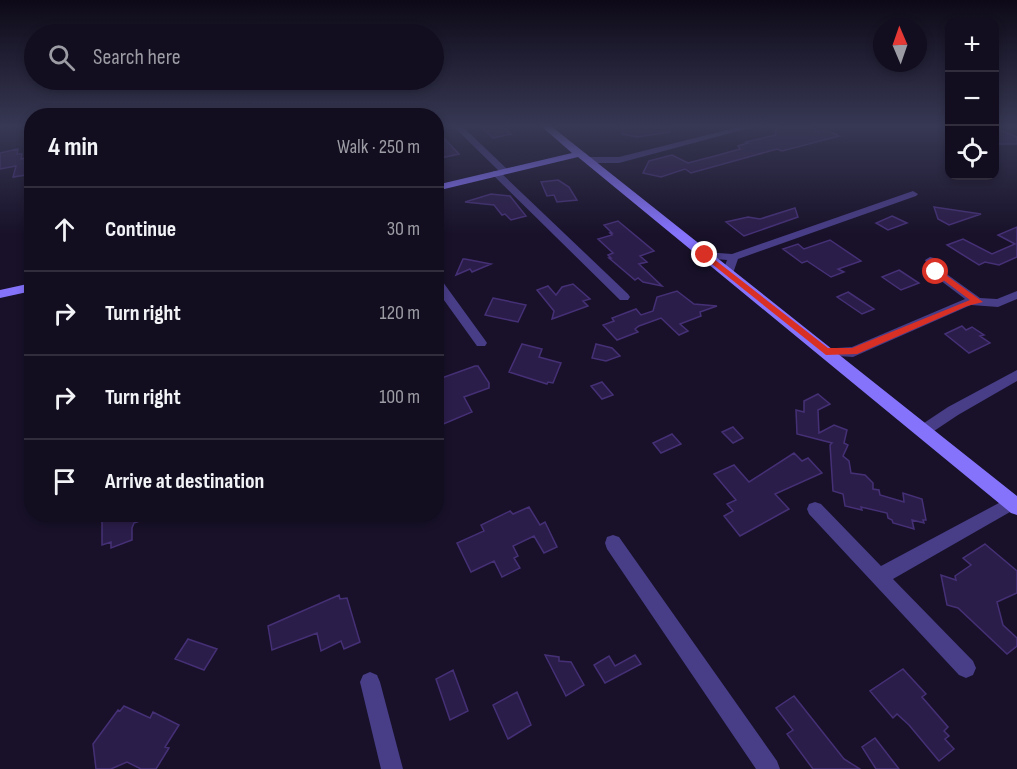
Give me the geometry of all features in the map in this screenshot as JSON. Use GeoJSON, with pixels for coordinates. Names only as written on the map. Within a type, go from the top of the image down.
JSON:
{"type":"FeatureCollection","features":[{"type":"Feature","properties":{"kind":"street"},"geometry":{"type":"LineString","coordinates":[[491,162],[624,297]]}},
{"type":"Feature","properties":{"kind":"street"},"geometry":{"type":"LineString","coordinates":[[444,186],[500,172],[557,162]]}},
{"type":"Feature","properties":{"kind":"street"},"geometry":{"type":"LineString","coordinates":[[590,162],[1014,505],[879,577]]}},
{"type":"Feature","properties":{"kind":"street"},"geometry":{"type":"LineString","coordinates":[[602,171],[615,162]]}},
{"type":"Feature","properties":{"kind":"street"},"geometry":{"type":"LineString","coordinates":[[705,255],[733,257],[913,194]]}},
{"type":"Feature","properties":{"kind":"street"},"geometry":{"type":"LineString","coordinates":[[728,274],[733,257]]}},
{"type":"Feature","properties":{"kind":"street"},"geometry":{"type":"LineString","coordinates":[[930,260],[936,272],[978,302]]}},
{"type":"Feature","properties":{"kind":"street"},"geometry":{"type":"LineString","coordinates":[[0,294],[24,289]]}},
{"type":"Feature","properties":{"kind":"street"},"geometry":{"type":"LineString","coordinates":[[444,291],[481,344]]}},
{"type":"Feature","properties":{"kind":"street"},"geometry":{"type":"LineString","coordinates":[[826,352],[854,352],[965,304],[998,303],[1017,295]]}},
{"type":"Feature","properties":{"kind":"street"},"geometry":{"type":"LineString","coordinates":[[843,366],[854,352]]}},
{"type":"Feature","properties":{"kind":"street"},"geometry":{"type":"LineString","coordinates":[[923,431],[953,411],[1017,375]]}},
{"type":"Feature","properties":{"kind":"street"},"geometry":{"type":"LineString","coordinates":[[815,509],[966,668]]}},
{"type":"Feature","properties":{"kind":"street"},"geometry":{"type":"LineString","coordinates":[[614,543],[769,769]]}},
{"type":"Feature","properties":{"kind":"street"},"geometry":{"type":"LineString","coordinates":[[370,682],[393,769]]}},
{"type":"Feature","properties":{"kind":"building"},"geometry":{"type":"Polygon","coordinates":[[[0,162],[24,162],[24,175],[13,177],[16,166],[0,169],[0,162]]]}},
{"type":"Feature","properties":{"kind":"building"},"geometry":{"type":"Polygon","coordinates":[[[649,162],[731,162],[691,173],[685,169],[661,177],[643,173],[649,162]]]}},
{"type":"Feature","properties":{"kind":"building"},"geometry":{"type":"Polygon","coordinates":[[[558,180],[569,187],[577,200],[557,202],[554,195],[547,196],[541,182],[558,180]]]}},
{"type":"Feature","properties":{"kind":"building"},"geometry":{"type":"Polygon","coordinates":[[[491,194],[510,196],[526,216],[511,220],[505,214],[502,215],[494,205],[465,202],[491,194]]]}},
{"type":"Feature","properties":{"kind":"building"},"geometry":{"type":"Polygon","coordinates":[[[934,207],[981,214],[949,225],[938,219],[934,207]]]}},
{"type":"Feature","properties":{"kind":"building"},"geometry":{"type":"Polygon","coordinates":[[[795,208],[798,217],[744,236],[726,222],[748,217],[760,219],[795,208]]]}},
{"type":"Feature","properties":{"kind":"building"},"geometry":{"type":"Polygon","coordinates":[[[892,216],[907,223],[888,230],[876,223],[892,216]]]}},
{"type":"Feature","properties":{"kind":"building"},"geometry":{"type":"Polygon","coordinates":[[[618,221],[654,251],[640,256],[647,262],[639,264],[662,286],[643,282],[638,278],[635,280],[609,258],[611,258],[608,255],[613,253],[598,239],[612,235],[604,225],[618,221]]]}},
{"type":"Feature","properties":{"kind":"building"},"geometry":{"type":"Polygon","coordinates":[[[1017,227],[1017,257],[999,265],[985,262],[979,265],[947,245],[963,239],[992,254],[1015,244],[998,235],[1017,227]]]}},
{"type":"Feature","properties":{"kind":"building"},"geometry":{"type":"Polygon","coordinates":[[[830,240],[861,261],[838,269],[844,272],[831,277],[807,261],[802,263],[783,249],[798,244],[804,249],[830,240]]]}},
{"type":"Feature","properties":{"kind":"building"},"geometry":{"type":"Polygon","coordinates":[[[463,259],[491,264],[472,272],[470,269],[456,275],[463,259]]]}},
{"type":"Feature","properties":{"kind":"building"},"geometry":{"type":"Polygon","coordinates":[[[899,270],[919,283],[901,290],[882,277],[899,270]]]}},
{"type":"Feature","properties":{"kind":"building"},"geometry":{"type":"Polygon","coordinates":[[[573,284],[590,299],[583,301],[588,306],[552,319],[554,311],[537,290],[548,286],[556,295],[562,287],[573,284]]]}},
{"type":"Feature","properties":{"kind":"building"},"geometry":{"type":"Polygon","coordinates":[[[677,291],[694,304],[717,306],[700,312],[701,316],[680,324],[688,331],[679,335],[661,318],[639,326],[635,329],[638,332],[617,340],[603,325],[614,321],[612,318],[636,309],[641,315],[653,311],[657,297],[677,291]]]}},
{"type":"Feature","properties":{"kind":"building"},"geometry":{"type":"Polygon","coordinates":[[[848,292],[874,309],[862,314],[837,297],[848,292]]]}},
{"type":"Feature","properties":{"kind":"building"},"geometry":{"type":"Polygon","coordinates":[[[493,298],[526,305],[518,322],[485,315],[493,298]]]}},
{"type":"Feature","properties":{"kind":"building"},"geometry":{"type":"Polygon","coordinates":[[[962,326],[966,330],[972,327],[984,335],[980,336],[990,343],[969,353],[945,334],[962,326]]]}},
{"type":"Feature","properties":{"kind":"building"},"geometry":{"type":"Polygon","coordinates":[[[522,344],[542,349],[539,357],[561,363],[553,383],[548,382],[547,384],[509,372],[522,344]]]}},
{"type":"Feature","properties":{"kind":"building"},"geometry":{"type":"Polygon","coordinates":[[[596,344],[612,348],[620,356],[606,361],[592,358],[596,344]]]}},
{"type":"Feature","properties":{"kind":"building"},"geometry":{"type":"Polygon","coordinates":[[[478,366],[489,383],[489,388],[464,397],[472,412],[444,424],[444,377],[478,366]]]}},
{"type":"Feature","properties":{"kind":"building"},"geometry":{"type":"Polygon","coordinates":[[[602,382],[613,395],[602,399],[591,386],[602,382]]]}},
{"type":"Feature","properties":{"kind":"building"},"geometry":{"type":"Polygon","coordinates":[[[818,394],[830,404],[818,410],[819,433],[834,425],[847,430],[844,443],[848,445],[843,456],[849,461],[851,473],[865,475],[873,483],[873,489],[879,490],[880,495],[904,502],[903,493],[922,499],[926,520],[923,520],[924,523],[912,520],[914,529],[893,523],[887,513],[845,506],[843,494],[833,491],[830,445],[832,443],[797,434],[796,410],[804,412],[804,401],[818,394]]]}},
{"type":"Feature","properties":{"kind":"building"},"geometry":{"type":"Polygon","coordinates":[[[733,427],[743,438],[733,443],[722,432],[733,427]]]}},
{"type":"Feature","properties":{"kind":"building"},"geometry":{"type":"Polygon","coordinates":[[[672,434],[681,444],[661,453],[653,443],[672,434]]]}},
{"type":"Feature","properties":{"kind":"building"},"geometry":{"type":"Polygon","coordinates":[[[794,453],[802,461],[808,458],[822,473],[775,494],[789,509],[740,536],[724,516],[733,511],[727,504],[736,500],[714,474],[734,465],[749,482],[794,453]]]}},
{"type":"Feature","properties":{"kind":"building"},"geometry":{"type":"Polygon","coordinates":[[[529,507],[540,525],[545,522],[557,547],[544,553],[534,536],[513,546],[518,556],[514,558],[520,568],[502,577],[494,561],[471,572],[457,543],[484,531],[481,525],[510,511],[513,514],[529,507]]]}},
{"type":"Feature","properties":{"kind":"building"},"geometry":{"type":"Polygon","coordinates":[[[102,522],[137,522],[132,528],[132,540],[111,548],[111,542],[102,545],[102,522]]]}},
{"type":"Feature","properties":{"kind":"building"},"geometry":{"type":"Polygon","coordinates":[[[985,544],[1017,571],[1017,593],[997,602],[1003,625],[1017,638],[1017,646],[1007,654],[958,608],[947,605],[941,575],[956,580],[955,576],[971,565],[963,558],[985,544]]]}},
{"type":"Feature","properties":{"kind":"building"},"geometry":{"type":"Polygon","coordinates":[[[339,595],[340,599],[347,598],[360,642],[344,649],[341,641],[321,651],[317,633],[272,650],[268,626],[339,595]]]}},
{"type":"Feature","properties":{"kind":"building"},"geometry":{"type":"Polygon","coordinates":[[[188,639],[217,649],[204,670],[175,659],[188,639]]]}},
{"type":"Feature","properties":{"kind":"building"},"geometry":{"type":"Polygon","coordinates":[[[545,655],[559,657],[559,661],[571,662],[584,685],[566,696],[545,655]]]}},
{"type":"Feature","properties":{"kind":"building"},"geometry":{"type":"Polygon","coordinates":[[[635,655],[641,664],[605,683],[594,665],[609,656],[615,666],[635,655]]]}},
{"type":"Feature","properties":{"kind":"building"},"geometry":{"type":"Polygon","coordinates":[[[903,669],[926,694],[922,697],[948,727],[944,731],[949,736],[945,739],[954,749],[939,761],[909,725],[897,714],[893,718],[870,691],[903,669]]]}},
{"type":"Feature","properties":{"kind":"building"},"geometry":{"type":"Polygon","coordinates":[[[453,670],[468,711],[450,720],[436,679],[453,670]]]}},
{"type":"Feature","properties":{"kind":"building"},"geometry":{"type":"Polygon","coordinates":[[[517,692],[531,725],[508,739],[493,705],[517,692]]]}},
{"type":"Feature","properties":{"kind":"building"},"geometry":{"type":"Polygon","coordinates":[[[794,696],[844,759],[860,769],[813,769],[787,734],[793,730],[776,708],[794,696]]]}},
{"type":"Feature","properties":{"kind":"building"},"geometry":{"type":"Polygon","coordinates":[[[124,706],[150,718],[153,712],[179,725],[165,747],[169,748],[156,769],[141,769],[127,762],[111,769],[96,769],[93,744],[118,710],[120,711],[124,706]]]}},
{"type":"Feature","properties":{"kind":"building"},"geometry":{"type":"Polygon","coordinates":[[[875,738],[899,769],[876,769],[862,747],[875,738]]]}},
{"type":"Feature","properties":{"kind":"route"},"geometry":{"type":"LineString","coordinates":[[705,255],[826,352],[854,352],[930,318],[970,302],[978,302],[936,272]]}}]}
